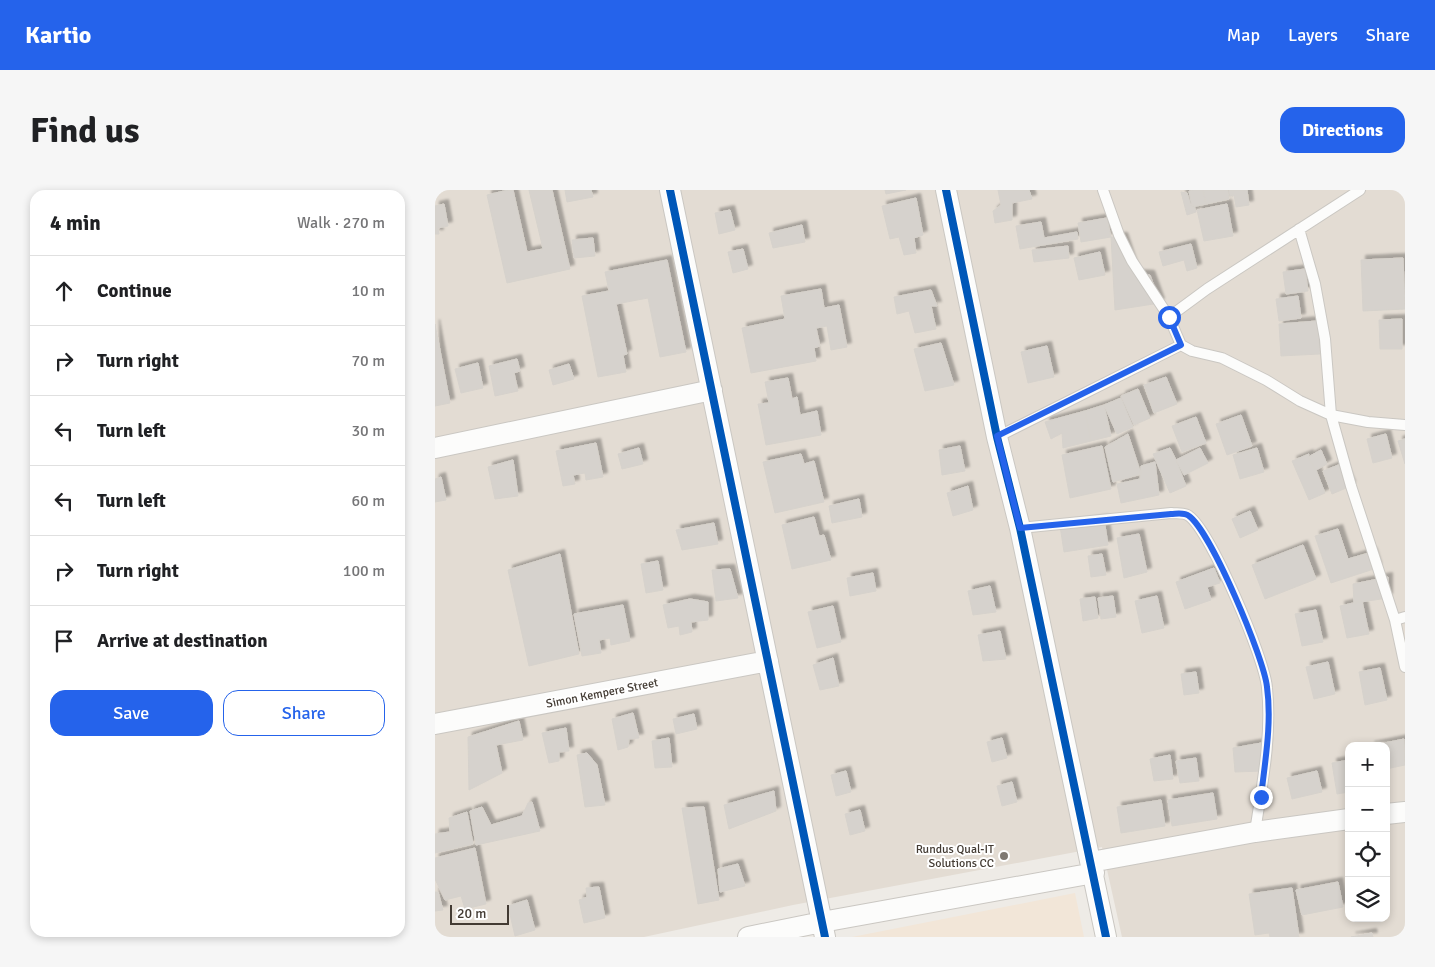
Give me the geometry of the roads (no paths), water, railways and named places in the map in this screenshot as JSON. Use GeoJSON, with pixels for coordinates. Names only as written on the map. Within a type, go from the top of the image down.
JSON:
{"type":"FeatureCollection","features":[{"type":"Feature","properties":{"kind":"street"},"geometry":{"type":"LineString","coordinates":[[670,190],[824,929]]}},
{"type":"Feature","properties":{"kind":"street"},"geometry":{"type":"LineString","coordinates":[[946,190],[997,436],[1020,528],[1106,937]]}},
{"type":"Feature","properties":{"kind":"street"},"geometry":{"type":"LineString","coordinates":[[435,448],[712,390]]}},
{"type":"Feature","properties":{"kind":"street","name":"Simon Kempere Street"},"geometry":{"type":"LineString","coordinates":[[435,724],[768,661]]}},
{"type":"Feature","properties":{"kind":"street"},"geometry":{"type":"LineString","coordinates":[[1390,814],[1405,812]]}},
{"type":"Feature","properties":{"kind":"street"},"geometry":{"type":"LineString","coordinates":[[748,937],[824,929],[1092,867],[1255,832],[1345,820]]}},
{"type":"Feature","properties":{"kind":"lane"},"geometry":{"type":"LineString","coordinates":[[1103,190],[1119,235],[1132,261],[1169,317],[1181,345],[1192,351],[1222,358],[1266,380],[1300,401],[1331,415],[1368,422],[1405,425]]}},
{"type":"Feature","properties":{"kind":"lane"},"geometry":{"type":"LineString","coordinates":[[1169,317],[1207,288],[1360,190]]}},
{"type":"Feature","properties":{"kind":"lane"},"geometry":{"type":"LineString","coordinates":[[1299,229],[1315,284],[1325,339],[1331,415],[1351,486],[1400,619],[1405,667]]}},
{"type":"Feature","properties":{"kind":"lane"},"geometry":{"type":"LineString","coordinates":[[997,436],[1181,345]]}},
{"type":"Feature","properties":{"kind":"lane"},"geometry":{"type":"LineString","coordinates":[[1020,528],[1171,514],[1187,514],[1194,521],[1205,536],[1222,569],[1260,657],[1267,686],[1266,758],[1255,832]]}},
{"type":"Feature","properties":{"kind":"place","name":"Rundus Qual-IT Solutions CC"},"geometry":{"type":"Point","coordinates":[1004,856]}}]}
